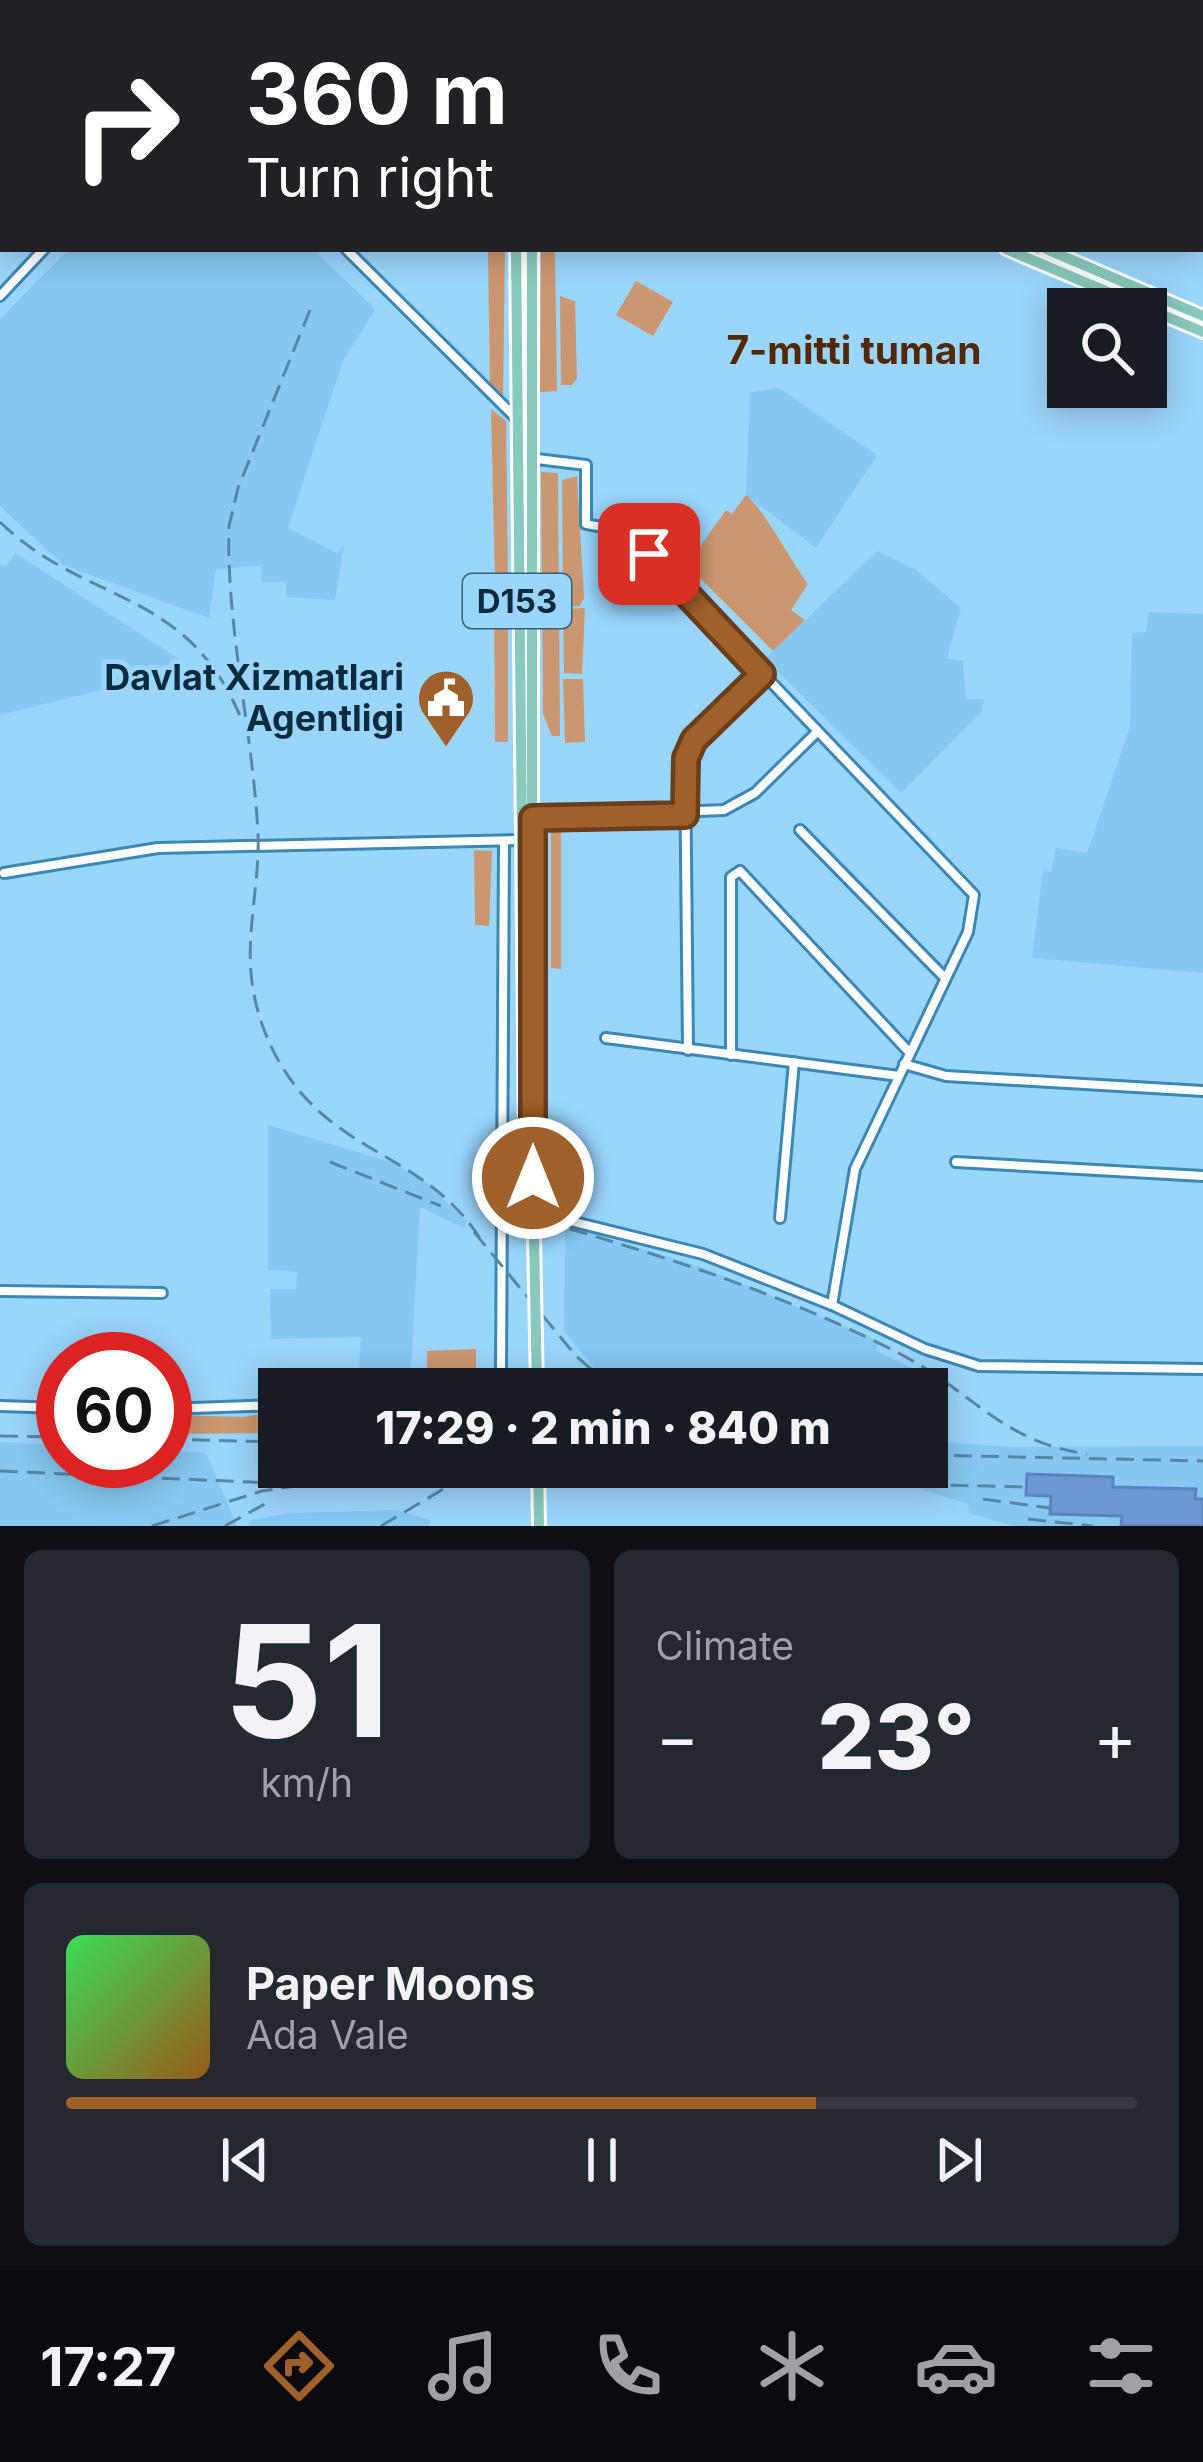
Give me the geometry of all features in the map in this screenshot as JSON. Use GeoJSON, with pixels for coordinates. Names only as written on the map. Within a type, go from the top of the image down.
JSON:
{"type":"FeatureCollection","features":[{"type":"Feature","properties":{"kind":"main road","name":"D153"},"geometry":{"type":"LineString","coordinates":[[516,252],[515,417],[522,458],[533,818],[527,940],[533,1368]]}},
{"type":"Feature","properties":{"kind":"main road","name":"D153"},"geometry":{"type":"LineString","coordinates":[[527,940],[520,840],[522,458],[529,431],[532,252]]}},
{"type":"Feature","properties":{"kind":"main road"},"geometry":{"type":"LineString","coordinates":[[1013,252],[1203,332]]}},
{"type":"Feature","properties":{"kind":"main road"},"geometry":{"type":"LineString","coordinates":[[1053,252],[1203,316]]}},
{"type":"Feature","properties":{"kind":"main road"},"geometry":{"type":"LineString","coordinates":[[535,1488],[536,1526]]}},
{"type":"Feature","properties":{"kind":"street"},"geometry":{"type":"LineString","coordinates":[[0,296],[41,252]]}},
{"type":"Feature","properties":{"kind":"street"},"geometry":{"type":"LineString","coordinates":[[349,252],[529,431]]}},
{"type":"Feature","properties":{"kind":"street"},"geometry":{"type":"LineString","coordinates":[[522,458],[586,465],[586,524],[625,525],[633,530],[762,674],[969,883],[975,912],[855,1169],[832,1305]]}},
{"type":"Feature","properties":{"kind":"street"},"geometry":{"type":"LineString","coordinates":[[688,1050],[686,758],[694,740],[762,674]]}},
{"type":"Feature","properties":{"kind":"street"},"geometry":{"type":"LineString","coordinates":[[533,818],[685,815],[741,802],[818,732]]}},
{"type":"Feature","properties":{"kind":"street"},"geometry":{"type":"LineString","coordinates":[[800,830],[945,978]]}},
{"type":"Feature","properties":{"kind":"street"},"geometry":{"type":"LineString","coordinates":[[4,873],[158,848],[520,840]]}},
{"type":"Feature","properties":{"kind":"street"},"geometry":{"type":"LineString","coordinates":[[501,1368],[506,1205],[504,841]]}},
{"type":"Feature","properties":{"kind":"street"},"geometry":{"type":"LineString","coordinates":[[731,1055],[731,877],[740,871],[910,1053]]}},
{"type":"Feature","properties":{"kind":"street"},"geometry":{"type":"LineString","coordinates":[[606,1037],[899,1076]]}},
{"type":"Feature","properties":{"kind":"street"},"geometry":{"type":"LineString","coordinates":[[780,1218],[794,1062]]}},
{"type":"Feature","properties":{"kind":"street"},"geometry":{"type":"LineString","coordinates":[[904,1064],[946,1076],[1203,1090]]}},
{"type":"Feature","properties":{"kind":"street"},"geometry":{"type":"LineString","coordinates":[[956,1162],[1203,1176]]}},
{"type":"Feature","properties":{"kind":"street"},"geometry":{"type":"LineString","coordinates":[[506,1205],[703,1254],[832,1305],[910,1343],[980,1366],[1203,1369]]}},
{"type":"Feature","properties":{"kind":"street"},"geometry":{"type":"LineString","coordinates":[[0,1291],[162,1293]]}},
{"type":"Feature","properties":{"kind":"street"},"geometry":{"type":"LineString","coordinates":[[0,1406],[36,1407]]}},
{"type":"Feature","properties":{"kind":"street"},"geometry":{"type":"LineString","coordinates":[[192,1408],[258,1406]]}},
{"type":"Feature","properties":{"kind":"shaded area"},"geometry":{"type":"Polygon","coordinates":[[[66,252],[316,252],[375,310],[343,361],[288,528],[337,553],[344,544],[335,600],[286,597],[286,582],[262,582],[261,566],[216,569],[209,618],[63,565],[0,506],[0,319],[66,252]]]}},
{"type":"Feature","properties":{"kind":"shaded area"},"geometry":{"type":"Polygon","coordinates":[[[488,252],[505,252],[503,397],[490,390],[488,252]]]}},
{"type":"Feature","properties":{"kind":"shaded area"},"geometry":{"type":"Polygon","coordinates":[[[541,252],[555,252],[557,391],[540,392],[541,252]]]}},
{"type":"Feature","properties":{"kind":"shaded area"},"geometry":{"type":"Polygon","coordinates":[[[636,281],[673,302],[653,336],[616,315],[636,281]]]}},
{"type":"Feature","properties":{"kind":"shaded area"},"geometry":{"type":"Polygon","coordinates":[[[560,296],[575,301],[577,378],[572,385],[561,385],[560,296]]]}},
{"type":"Feature","properties":{"kind":"shaded area"},"geometry":{"type":"Polygon","coordinates":[[[779,388],[877,455],[816,548],[746,495],[750,392],[779,388]]]}},
{"type":"Feature","properties":{"kind":"shaded area"},"geometry":{"type":"Polygon","coordinates":[[[491,409],[506,421],[508,580],[495,581],[491,409]]]}},
{"type":"Feature","properties":{"kind":"shaded area"},"geometry":{"type":"Polygon","coordinates":[[[541,472],[558,473],[560,736],[552,736],[543,714],[541,472]]]}},
{"type":"Feature","properties":{"kind":"shaded area"},"geometry":{"type":"Polygon","coordinates":[[[577,476],[584,598],[580,606],[563,607],[562,480],[577,476]]]}},
{"type":"Feature","properties":{"kind":"shaded area"},"geometry":{"type":"Polygon","coordinates":[[[746,495],[808,584],[791,610],[805,620],[773,651],[687,565],[726,510],[732,514],[746,495]]]}},
{"type":"Feature","properties":{"kind":"shaded area"},"geometry":{"type":"Polygon","coordinates":[[[877,551],[915,569],[961,608],[947,658],[963,661],[966,699],[984,699],[982,711],[901,793],[765,659],[877,551]]]}},
{"type":"Feature","properties":{"kind":"shaded area"},"geometry":{"type":"Polygon","coordinates":[[[15,553],[179,659],[164,685],[158,683],[153,691],[138,681],[0,715],[0,565],[6,567],[15,553]]]}},
{"type":"Feature","properties":{"kind":"shaded area"},"geometry":{"type":"Polygon","coordinates":[[[508,588],[508,742],[495,742],[494,590],[508,588]]]}},
{"type":"Feature","properties":{"kind":"shaded area"},"geometry":{"type":"Polygon","coordinates":[[[585,608],[582,674],[564,673],[563,609],[585,608]]]}},
{"type":"Feature","properties":{"kind":"shaded area"},"geometry":{"type":"Polygon","coordinates":[[[1149,612],[1203,614],[1203,973],[1032,958],[1043,871],[1051,872],[1056,848],[1087,853],[1130,727],[1132,633],[1146,632],[1149,612]]]}},
{"type":"Feature","properties":{"kind":"shaded area"},"geometry":{"type":"Polygon","coordinates":[[[563,679],[583,679],[585,742],[565,743],[563,679]]]}},
{"type":"Feature","properties":{"kind":"shaded area"},"geometry":{"type":"Polygon","coordinates":[[[561,824],[561,969],[551,968],[551,825],[561,824]]]}},
{"type":"Feature","properties":{"kind":"shaded area"},"geometry":{"type":"Polygon","coordinates":[[[474,850],[492,851],[489,926],[475,925],[474,850]]]}},
{"type":"Feature","properties":{"kind":"shaded area"},"geometry":{"type":"Polygon","coordinates":[[[268,1125],[394,1163],[427,1183],[467,1222],[464,1228],[420,1207],[411,1368],[359,1368],[361,1337],[271,1339],[270,1289],[296,1289],[297,1272],[268,1270],[268,1125]]]}},
{"type":"Feature","properties":{"kind":"shaded area"},"geometry":{"type":"Polygon","coordinates":[[[565,1225],[704,1268],[879,1341],[876,1351],[912,1368],[594,1368],[564,1331],[565,1225]]]}},
{"type":"Feature","properties":{"kind":"shaded area"},"geometry":{"type":"Polygon","coordinates":[[[476,1349],[476,1368],[427,1368],[427,1351],[476,1349]]]}},
{"type":"Feature","properties":{"kind":"shaded area"},"geometry":{"type":"Polygon","coordinates":[[[258,1415],[258,1433],[192,1434],[192,1416],[258,1415]]]}},
{"type":"Feature","properties":{"kind":"shaded area"},"geometry":{"type":"Polygon","coordinates":[[[0,1442],[36,1444],[36,1488],[192,1488],[192,1452],[206,1453],[237,1526],[0,1526],[0,1442]]]}},
{"type":"Feature","properties":{"kind":"shaded area"},"geometry":{"type":"Polygon","coordinates":[[[948,1442],[1012,1447],[1203,1446],[1203,1526],[1014,1526],[969,1513],[968,1504],[917,1488],[948,1488],[948,1442]]]}},
{"type":"Feature","properties":{"kind":"shaded area"},"geometry":{"type":"Polygon","coordinates":[[[397,1510],[431,1520],[428,1526],[247,1526],[251,1520],[290,1513],[397,1510]]]}},
{"type":"Feature","properties":{"kind":"building"},"geometry":{"type":"Polygon","coordinates":[[[1027,1474],[1113,1477],[1113,1487],[1196,1489],[1195,1499],[1203,1499],[1203,1526],[1121,1526],[1122,1516],[1050,1514],[1051,1496],[1026,1495],[1027,1474]]]}},
{"type":"Feature","properties":{"kind":"railway"},"geometry":{"type":"LineString","coordinates":[[310,310],[238,488],[229,526],[232,603],[258,834],[250,950],[253,989],[269,1041],[297,1088],[342,1130],[440,1193],[483,1243]]}},
{"type":"Feature","properties":{"kind":"railway"},"geometry":{"type":"LineString","coordinates":[[0,522],[33,549],[163,620],[192,643],[218,674],[240,716]]}},
{"type":"Feature","properties":{"kind":"railway"},"geometry":{"type":"LineString","coordinates":[[330,1162],[441,1206]]}},
{"type":"Feature","properties":{"kind":"railway"},"geometry":{"type":"LineString","coordinates":[[570,1229],[698,1269],[824,1318],[904,1356],[1033,1439],[1087,1454]]}},
{"type":"Feature","properties":{"kind":"railway"},"geometry":{"type":"LineString","coordinates":[[474,1232],[590,1368]]}},
{"type":"Feature","properties":{"kind":"railway"},"geometry":{"type":"LineString","coordinates":[[0,1436],[36,1437]]}},
{"type":"Feature","properties":{"kind":"railway"},"geometry":{"type":"LineString","coordinates":[[192,1440],[258,1441]]}},
{"type":"Feature","properties":{"kind":"railway"},"geometry":{"type":"LineString","coordinates":[[948,1455],[1203,1461]]}},
{"type":"Feature","properties":{"kind":"railway"},"geometry":{"type":"LineString","coordinates":[[0,1471],[258,1482]]}},
{"type":"Feature","properties":{"kind":"railway"},"geometry":{"type":"LineString","coordinates":[[948,1485],[1026,1487]]}},
{"type":"Feature","properties":{"kind":"railway"},"geometry":{"type":"LineString","coordinates":[[152,1526],[282,1488]]}},
{"type":"Feature","properties":{"kind":"railway"},"geometry":{"type":"LineString","coordinates":[[381,1526],[445,1488]]}},
{"type":"Feature","properties":{"kind":"railway"},"geometry":{"type":"LineString","coordinates":[[983,1499],[1050,1508]]}},
{"type":"Feature","properties":{"kind":"railway"},"geometry":{"type":"LineString","coordinates":[[225,1526],[272,1500]]}},
{"type":"Feature","properties":{"kind":"railway"},"geometry":{"type":"LineString","coordinates":[[1028,1519],[1093,1526]]}},
{"type":"Feature","properties":{"kind":"place","name":"Davlat Xizmatlari Agentligi"},"geometry":{"type":"Point","coordinates":[446,749]}},
{"type":"Feature","properties":{"kind":"district","name":"7-mitti tuman"},"geometry":{"type":"Point","coordinates":[854,350]}},
{"type":"Feature","properties":{"kind":"route"},"geometry":{"type":"LineString","coordinates":[[533,1178],[533,818],[685,815],[686,758],[694,740],[762,674],[649,554]]}}]}
